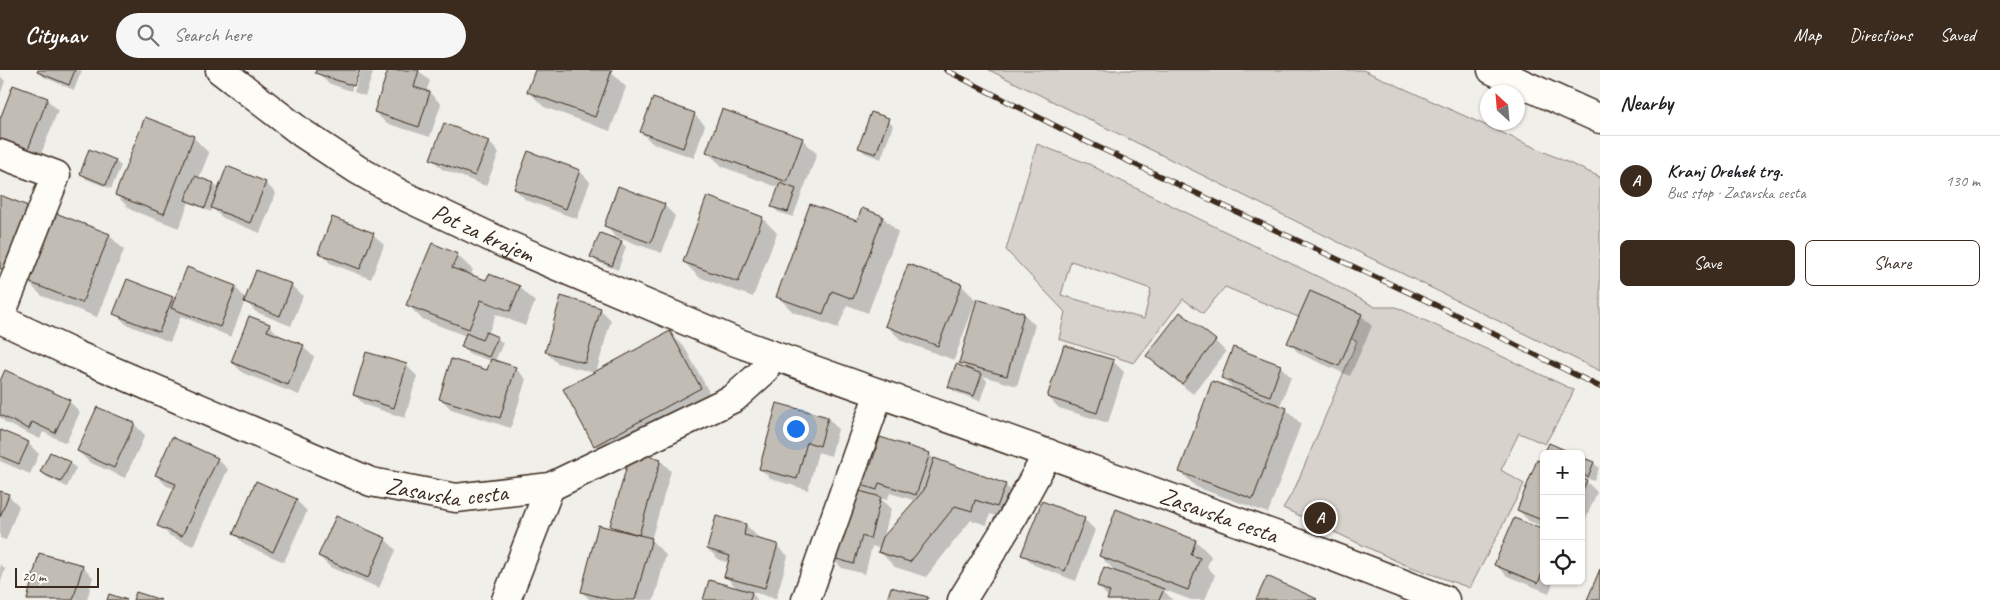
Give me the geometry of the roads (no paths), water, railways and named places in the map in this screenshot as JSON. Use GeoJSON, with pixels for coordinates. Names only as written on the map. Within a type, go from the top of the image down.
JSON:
{"type":"FeatureCollection","features":[{"type":"Feature","properties":{"kind":"street","name":"Pot za krajem"},"geometry":{"type":"LineString","coordinates":[[220,70],[302,133],[358,170],[402,195],[512,247],[736,342],[770,354]]}},
{"type":"Feature","properties":{"kind":"street"},"geometry":{"type":"LineString","coordinates":[[1492,70],[1600,119]]}},
{"type":"Feature","properties":{"kind":"street","name":"Zasavska cesta"},"geometry":{"type":"LineString","coordinates":[[0,154],[56,174],[0,318],[74,354],[371,482],[456,498],[550,487],[734,398],[764,371],[770,354],[1308,547],[1389,590],[1445,600]]}},
{"type":"Feature","properties":{"kind":"street"},"geometry":{"type":"LineString","coordinates":[[806,600],[879,393]]}},
{"type":"Feature","properties":{"kind":"street"},"geometry":{"type":"LineString","coordinates":[[962,600],[1013,518],[1048,453]]}},
{"type":"Feature","properties":{"kind":"street"},"geometry":{"type":"LineString","coordinates":[[506,600],[550,487]]}},
{"type":"Feature","properties":{"kind":"railway"},"geometry":{"type":"LineString","coordinates":[[946,70],[1085,141],[1444,309],[1600,387]]}},
{"type":"Feature","properties":{"kind":"place","name":"Kranj Orehek trg."},"geometry":{"type":"Point","coordinates":[1320,518]}}]}
